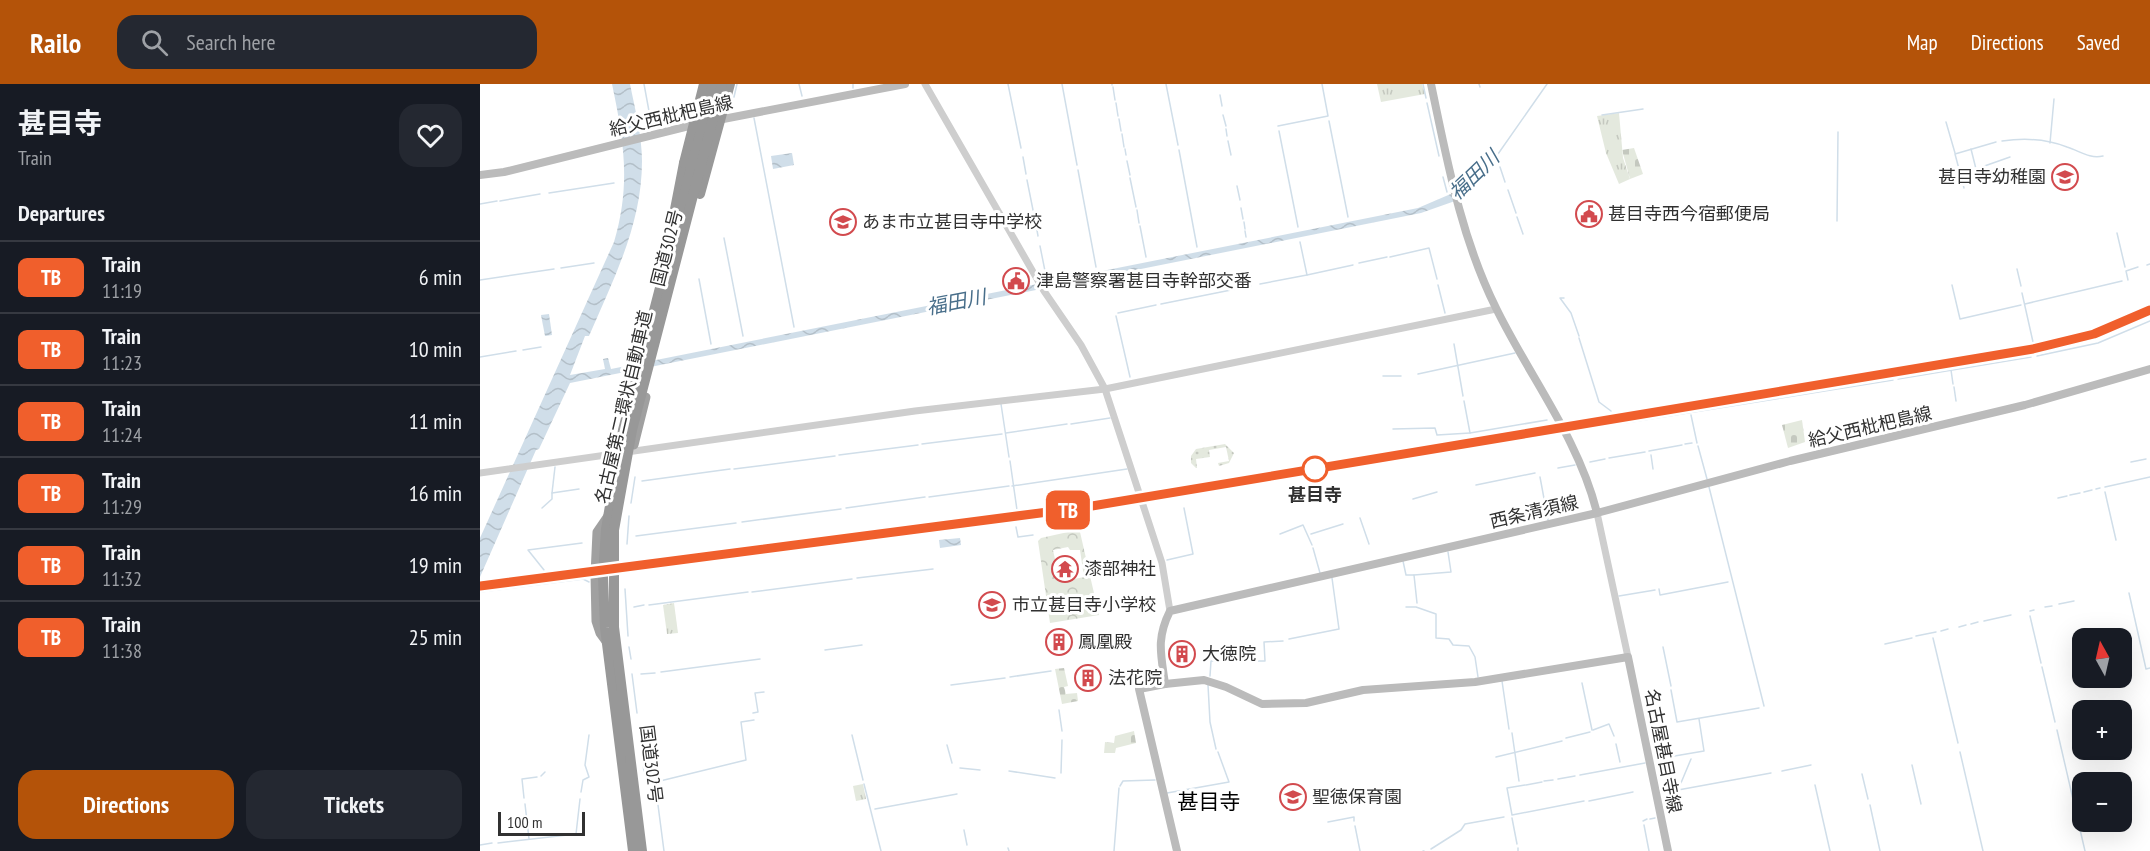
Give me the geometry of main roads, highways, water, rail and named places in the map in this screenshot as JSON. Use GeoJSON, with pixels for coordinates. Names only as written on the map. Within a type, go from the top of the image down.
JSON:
{"type":"FeatureCollection","features":[{"type":"Feature","properties":{"kind":"highway"},"geometry":{"type":"LineString","coordinates":[[659,289],[684,163],[704,84]]}},
{"type":"Feature","properties":{"kind":"highway","name":"名古屋第二環状自動車道"},"geometry":{"type":"LineString","coordinates":[[633,851],[607,645],[604,554],[609,503],[617,456],[712,84]]}},
{"type":"Feature","properties":{"kind":"highway","name":"名古屋第二環状自動車道"},"geometry":{"type":"LineString","coordinates":[[644,851],[616,645],[613,552],[626,457],[722,84]]}},
{"type":"Feature","properties":{"kind":"highway"},"geometry":{"type":"LineString","coordinates":[[664,305],[708,168],[728,84]]}},
{"type":"Feature","properties":{"kind":"highway","name":"国道302号"},"geometry":{"type":"LineString","coordinates":[[644,851],[621,645],[603,613],[601,591],[603,545],[620,516],[632,450],[728,84]]}},
{"type":"Feature","properties":{"kind":"main road","name":"給父西枇杷島線"},"geometry":{"type":"LineString","coordinates":[[480,175],[504,172],[617,142],[717,120],[905,84]]}},
{"type":"Feature","properties":{"kind":"main road","name":"西条清須線"},"geometry":{"type":"LineString","coordinates":[[1165,684],[1160,634],[1170,611],[1597,513],[1582,466],[1496,309],[1480,273],[1456,197],[1431,84]]}},
{"type":"Feature","properties":{"kind":"main road","name":"給父西枇杷島線"},"geometry":{"type":"LineString","coordinates":[[1597,513],[1790,461],[2025,405],[2150,369]]}},
{"type":"Feature","properties":{"kind":"main road","name":"名古屋甚目寺線"},"geometry":{"type":"LineString","coordinates":[[1165,684],[1204,680],[1226,687],[1262,704],[1299,703],[1363,690],[1476,682],[1628,657],[1668,851]]}},
{"type":"Feature","properties":{"kind":"main road"},"geometry":{"type":"LineString","coordinates":[[1165,684],[1139,689],[1178,851]]}},
{"type":"Feature","properties":{"kind":"water"},"geometry":{"type":"Polygon","coordinates":[[[612,84],[630,84],[641,142],[641,185],[632,230],[624,252],[589,336],[585,336],[570,375],[605,369],[603,359],[608,358],[611,369],[1418,208],[1453,193],[1455,201],[1421,213],[570,383],[539,449],[536,450],[480,577],[480,538],[614,242],[623,201],[624,163],[612,84]]]}},
{"type":"Feature","properties":{"kind":"water"},"geometry":{"type":"Polygon","coordinates":[[[792,153],[794,165],[773,169],[771,156],[792,153]]]}},
{"type":"Feature","properties":{"kind":"water"},"geometry":{"type":"Polygon","coordinates":[[[549,314],[552,335],[545,336],[541,315],[549,314]]]}},
{"type":"Feature","properties":{"kind":"water"},"geometry":{"type":"Polygon","coordinates":[[[960,538],[961,545],[940,548],[939,540],[960,538]]]}},
{"type":"Feature","properties":{"kind":"waterway"},"geometry":{"type":"LineString","coordinates":[[644,84],[651,122]]}},
{"type":"Feature","properties":{"kind":"waterway"},"geometry":{"type":"LineString","coordinates":[[734,97],[737,84]]}},
{"type":"Feature","properties":{"kind":"waterway"},"geometry":{"type":"LineString","coordinates":[[799,84],[802,96]]}},
{"type":"Feature","properties":{"kind":"waterway"},"geometry":{"type":"LineString","coordinates":[[1008,84],[1021,148]]}},
{"type":"Feature","properties":{"kind":"waterway"},"geometry":{"type":"LineString","coordinates":[[1062,84],[1077,165]]}},
{"type":"Feature","properties":{"kind":"waterway"},"geometry":{"type":"LineString","coordinates":[[1166,84],[1178,145]]}},
{"type":"Feature","properties":{"kind":"waterway"},"geometry":{"type":"LineString","coordinates":[[1278,126],[1328,116],[1322,84]]}},
{"type":"Feature","properties":{"kind":"waterway"},"geometry":{"type":"LineString","coordinates":[[1423,84],[1426,98]]}},
{"type":"Feature","properties":{"kind":"waterway","name":"福田川"},"geometry":{"type":"LineString","coordinates":[[1458,195],[1491,164],[1547,84]]}},
{"type":"Feature","properties":{"kind":"waterway"},"geometry":{"type":"LineString","coordinates":[[1113,87],[1115,100]]}},
{"type":"Feature","properties":{"kind":"waterway"},"geometry":{"type":"LineString","coordinates":[[1220,95],[1222,106]]}},
{"type":"Feature","properties":{"kind":"waterway"},"geometry":{"type":"LineString","coordinates":[[2050,143],[2054,99]]}},
{"type":"Feature","properties":{"kind":"waterway"},"geometry":{"type":"LineString","coordinates":[[1116,103],[1118,116]]}},
{"type":"Feature","properties":{"kind":"waterway"},"geometry":{"type":"LineString","coordinates":[[1427,103],[1439,156]]}},
{"type":"Feature","properties":{"kind":"waterway"},"geometry":{"type":"LineString","coordinates":[[1602,115],[1643,109]]}},
{"type":"Feature","properties":{"kind":"waterway"},"geometry":{"type":"LineString","coordinates":[[1223,115],[1226,126]]}},
{"type":"Feature","properties":{"kind":"waterway"},"geometry":{"type":"LineString","coordinates":[[754,118],[794,327]]}},
{"type":"Feature","properties":{"kind":"waterway"},"geometry":{"type":"LineString","coordinates":[[1119,119],[1121,131]]}},
{"type":"Feature","properties":{"kind":"waterway"},"geometry":{"type":"LineString","coordinates":[[1329,121],[1348,217]]}},
{"type":"Feature","properties":{"kind":"waterway"},"geometry":{"type":"LineString","coordinates":[[1946,122],[1955,153]]}},
{"type":"Feature","properties":{"kind":"waterway"},"geometry":{"type":"LineString","coordinates":[[1226,129],[1227,136]]}},
{"type":"Feature","properties":{"kind":"waterway"},"geometry":{"type":"LineString","coordinates":[[1279,131],[1298,227]]}},
{"type":"Feature","properties":{"kind":"waterway"},"geometry":{"type":"LineString","coordinates":[[1837,221],[1838,132]]}},
{"type":"Feature","properties":{"kind":"waterway"},"geometry":{"type":"LineString","coordinates":[[1122,134],[1124,147]]}},
{"type":"Feature","properties":{"kind":"waterway"},"geometry":{"type":"LineString","coordinates":[[2002,141],[2027,139],[2043,141],[2059,144],[2089,156],[2103,156]]}},
{"type":"Feature","properties":{"kind":"waterway"},"geometry":{"type":"LineString","coordinates":[[1228,141],[1231,155]]}},
{"type":"Feature","properties":{"kind":"waterway"},"geometry":{"type":"LineString","coordinates":[[1964,188],[1955,154],[1996,142]]}},
{"type":"Feature","properties":{"kind":"waterway"},"geometry":{"type":"LineString","coordinates":[[1125,149],[1126,155]]}},
{"type":"Feature","properties":{"kind":"waterway"},"geometry":{"type":"LineString","coordinates":[[1971,149],[1976,169],[2010,157]]}},
{"type":"Feature","properties":{"kind":"waterway"},"geometry":{"type":"LineString","coordinates":[[1179,150],[1197,247]]}},
{"type":"Feature","properties":{"kind":"waterway"},"geometry":{"type":"LineString","coordinates":[[1023,157],[1026,174]]}},
{"type":"Feature","properties":{"kind":"waterway"},"geometry":{"type":"LineString","coordinates":[[1127,161],[1130,175]]}},
{"type":"Feature","properties":{"kind":"waterway"},"geometry":{"type":"LineString","coordinates":[[1500,167],[1505,182]]}},
{"type":"Feature","properties":{"kind":"waterway"},"geometry":{"type":"LineString","coordinates":[[1078,170],[1096,267]]}},
{"type":"Feature","properties":{"kind":"waterway"},"geometry":{"type":"LineString","coordinates":[[1443,177],[1447,192]]}},
{"type":"Feature","properties":{"kind":"waterway"},"geometry":{"type":"LineString","coordinates":[[1130,178],[1136,207]]}},
{"type":"Feature","properties":{"kind":"waterway"},"geometry":{"type":"LineString","coordinates":[[1027,180],[1033,210]]}},
{"type":"Feature","properties":{"kind":"waterway"},"geometry":{"type":"LineString","coordinates":[[549,193],[614,183]]}},
{"type":"Feature","properties":{"kind":"waterway"},"geometry":{"type":"LineString","coordinates":[[1237,186],[1240,200]]}},
{"type":"Feature","properties":{"kind":"waterway"},"geometry":{"type":"LineString","coordinates":[[1508,190],[1516,213]]}},
{"type":"Feature","properties":{"kind":"waterway"},"geometry":{"type":"LineString","coordinates":[[500,201],[540,194]]}},
{"type":"Feature","properties":{"kind":"waterway"},"geometry":{"type":"LineString","coordinates":[[480,204],[497,201]]}},
{"type":"Feature","properties":{"kind":"waterway"},"geometry":{"type":"LineString","coordinates":[[1241,208],[1243,219]]}},
{"type":"Feature","properties":{"kind":"waterway"},"geometry":{"type":"LineString","coordinates":[[1137,210],[1139,223]]}},
{"type":"Feature","properties":{"kind":"waterway"},"geometry":{"type":"LineString","coordinates":[[1517,217],[1523,234]]}},
{"type":"Feature","properties":{"kind":"waterway"},"geometry":{"type":"LineString","coordinates":[[1035,219],[1038,236]]}},
{"type":"Feature","properties":{"kind":"waterway"},"geometry":{"type":"LineString","coordinates":[[1244,222],[1245,229]]}},
{"type":"Feature","properties":{"kind":"waterway"},"geometry":{"type":"LineString","coordinates":[[1140,226],[1146,257]]}},
{"type":"Feature","properties":{"kind":"waterway"},"geometry":{"type":"LineString","coordinates":[[1245,231],[1246,237]]}},
{"type":"Feature","properties":{"kind":"waterway"},"geometry":{"type":"LineString","coordinates":[[2117,233],[2125,267]]}},
{"type":"Feature","properties":{"kind":"waterway"},"geometry":{"type":"LineString","coordinates":[[724,238],[743,336]]}},
{"type":"Feature","properties":{"kind":"waterway"},"geometry":{"type":"LineString","coordinates":[[1260,284],[1307,275],[1300,242]]}},
{"type":"Feature","properties":{"kind":"waterway"},"geometry":{"type":"LineString","coordinates":[[1040,246],[1046,276]]}},
{"type":"Feature","properties":{"kind":"waterway"},"geometry":{"type":"LineString","coordinates":[[1390,257],[1429,248],[1437,279]]}},
{"type":"Feature","properties":{"kind":"waterway"},"geometry":{"type":"LineString","coordinates":[[1359,263],[1387,257]]}},
{"type":"Feature","properties":{"kind":"waterway"},"geometry":{"type":"LineString","coordinates":[[561,268],[594,263]]}},
{"type":"Feature","properties":{"kind":"waterway"},"geometry":{"type":"LineString","coordinates":[[1307,275],[1353,265]]}},
{"type":"Feature","properties":{"kind":"waterway"},"geometry":{"type":"LineString","coordinates":[[2128,280],[2126,271],[2138,267]]}},
{"type":"Feature","properties":{"kind":"waterway"},"geometry":{"type":"LineString","coordinates":[[480,280],[554,269]]}},
{"type":"Feature","properties":{"kind":"waterway"},"geometry":{"type":"LineString","coordinates":[[2017,269],[2021,286]]}},
{"type":"Feature","properties":{"kind":"waterway"},"geometry":{"type":"LineString","coordinates":[[699,279],[711,344]]}},
{"type":"Feature","properties":{"kind":"waterway"},"geometry":{"type":"LineString","coordinates":[[2025,304],[2122,281]]}},
{"type":"Feature","properties":{"kind":"waterway"},"geometry":{"type":"LineString","coordinates":[[1438,285],[1445,313]]}},
{"type":"Feature","properties":{"kind":"waterway"},"geometry":{"type":"LineString","coordinates":[[1952,285],[1960,319],[2021,305]]}},
{"type":"Feature","properties":{"kind":"waterway"},"geometry":{"type":"LineString","coordinates":[[1161,304],[1251,286]]}},
{"type":"Feature","properties":{"kind":"waterway"},"geometry":{"type":"LineString","coordinates":[[2022,293],[2033,342]]}},
{"type":"Feature","properties":{"kind":"waterway"},"geometry":{"type":"LineString","coordinates":[[1564,298],[1560,298],[1571,313],[1579,336]]}},
{"type":"Feature","properties":{"kind":"waterway"},"geometry":{"type":"LineString","coordinates":[[1118,313],[1156,305]]}},
{"type":"Feature","properties":{"kind":"waterway"},"geometry":{"type":"LineString","coordinates":[[1116,316],[1130,377]]}},
{"type":"Feature","properties":{"kind":"waterway"},"geometry":{"type":"LineString","coordinates":[[2037,356],[2098,343],[2150,321]]}},
{"type":"Feature","properties":{"kind":"waterway"},"geometry":{"type":"LineString","coordinates":[[1579,338],[1599,402],[1611,411]]}},
{"type":"Feature","properties":{"kind":"waterway"},"geometry":{"type":"LineString","coordinates":[[1454,344],[1463,396]]}},
{"type":"Feature","properties":{"kind":"waterway"},"geometry":{"type":"LineString","coordinates":[[523,350],[541,347]]}},
{"type":"Feature","properties":{"kind":"waterway"},"geometry":{"type":"LineString","coordinates":[[480,357],[516,351]]}},
{"type":"Feature","properties":{"kind":"waterway"},"geometry":{"type":"LineString","coordinates":[[1418,374],[1515,353]]}},
{"type":"Feature","properties":{"kind":"waterway"},"geometry":{"type":"LineString","coordinates":[[1898,379],[2031,357]]}},
{"type":"Feature","properties":{"kind":"waterway"},"geometry":{"type":"LineString","coordinates":[[1951,370],[1953,384]]}},
{"type":"Feature","properties":{"kind":"waterway"},"geometry":{"type":"LineString","coordinates":[[1383,376],[1401,376]]}},
{"type":"Feature","properties":{"kind":"waterway"},"geometry":{"type":"LineString","coordinates":[[1625,423],[1893,380]]}},
{"type":"Feature","properties":{"kind":"waterway"},"geometry":{"type":"LineString","coordinates":[[1954,387],[1956,401]]}},
{"type":"Feature","properties":{"kind":"waterway"},"geometry":{"type":"LineString","coordinates":[[1464,401],[1470,433],[1547,420]]}},
{"type":"Feature","properties":{"kind":"waterway"},"geometry":{"type":"LineString","coordinates":[[1001,404],[1009,457]]}},
{"type":"Feature","properties":{"kind":"waterway"},"geometry":{"type":"LineString","coordinates":[[1691,415],[1697,443]]}},
{"type":"Feature","properties":{"kind":"waterway"},"geometry":{"type":"LineString","coordinates":[[1071,424],[1110,418]]}},
{"type":"Feature","properties":{"kind":"waterway"},"geometry":{"type":"LineString","coordinates":[[1006,433],[1067,424]]}},
{"type":"Feature","properties":{"kind":"waterway"},"geometry":{"type":"LineString","coordinates":[[1393,429],[1435,428],[1437,435],[1470,433]]}},
{"type":"Feature","properties":{"kind":"waterway"},"geometry":{"type":"LineString","coordinates":[[922,444],[1002,434]]}},
{"type":"Feature","properties":{"kind":"waterway"},"geometry":{"type":"LineString","coordinates":[[1685,444],[1692,443]]}},
{"type":"Feature","properties":{"kind":"waterway"},"geometry":{"type":"LineString","coordinates":[[839,455],[918,445]]}},
{"type":"Feature","properties":{"kind":"waterway"},"geometry":{"type":"LineString","coordinates":[[1649,451],[1682,445]]}},
{"type":"Feature","properties":{"kind":"waterway"},"geometry":{"type":"LineString","coordinates":[[1698,446],[1707,479]]}},
{"type":"Feature","properties":{"kind":"waterway"},"geometry":{"type":"LineString","coordinates":[[1609,458],[1645,452]]}},
{"type":"Feature","properties":{"kind":"waterway"},"geometry":{"type":"LineString","coordinates":[[1651,455],[1653,469]]}},
{"type":"Feature","properties":{"kind":"waterway"},"geometry":{"type":"LineString","coordinates":[[734,469],[835,456]]}},
{"type":"Feature","properties":{"kind":"waterway"},"geometry":{"type":"LineString","coordinates":[[1590,462],[1605,459]]}},
{"type":"Feature","properties":{"kind":"waterway"},"geometry":{"type":"LineString","coordinates":[[2131,462],[2146,459]]}},
{"type":"Feature","properties":{"kind":"waterway"},"geometry":{"type":"LineString","coordinates":[[1010,461],[1017,510]]}},
{"type":"Feature","properties":{"kind":"waterway"},"geometry":{"type":"LineString","coordinates":[[1558,468],[1575,465]]}},
{"type":"Feature","properties":{"kind":"waterway"},"geometry":{"type":"LineString","coordinates":[[552,493],[555,467]]}},
{"type":"Feature","properties":{"kind":"waterway"},"geometry":{"type":"LineString","coordinates":[[642,481],[730,469]]}},
{"type":"Feature","properties":{"kind":"waterway"},"geometry":{"type":"LineString","coordinates":[[1012,486],[1127,469]]}},
{"type":"Feature","properties":{"kind":"waterway"},"geometry":{"type":"LineString","coordinates":[[1476,485],[1535,473]]}},
{"type":"Feature","properties":{"kind":"waterway"},"geometry":{"type":"LineString","coordinates":[[631,503],[635,477]]}},
{"type":"Feature","properties":{"kind":"waterway"},"geometry":{"type":"LineString","coordinates":[[1540,477],[1548,520]]}},
{"type":"Feature","properties":{"kind":"waterway"},"geometry":{"type":"LineString","coordinates":[[2105,487],[2150,477]]}},
{"type":"Feature","properties":{"kind":"waterway"},"geometry":{"type":"LineString","coordinates":[[599,487],[603,486]]}},
{"type":"Feature","properties":{"kind":"waterway"},"geometry":{"type":"LineString","coordinates":[[929,497],[1009,486]]}},
{"type":"Feature","properties":{"kind":"waterway"},"geometry":{"type":"LineString","coordinates":[[1709,487],[1764,706]]}},
{"type":"Feature","properties":{"kind":"waterway"},"geometry":{"type":"LineString","coordinates":[[2096,489],[2100,488]]}},
{"type":"Feature","properties":{"kind":"waterway"},"geometry":{"type":"LineString","coordinates":[[542,508],[552,499],[552,493],[579,489]]}},
{"type":"Feature","properties":{"kind":"waterway"},"geometry":{"type":"LineString","coordinates":[[2084,492],[2092,490]]}},
{"type":"Feature","properties":{"kind":"waterway"},"geometry":{"type":"LineString","coordinates":[[1413,499],[1437,492]]}},
{"type":"Feature","properties":{"kind":"waterway"},"geometry":{"type":"LineString","coordinates":[[2105,492],[2116,540]]}},
{"type":"Feature","properties":{"kind":"waterway"},"geometry":{"type":"LineString","coordinates":[[2070,495],[2080,493]]}},
{"type":"Feature","properties":{"kind":"waterway"},"geometry":{"type":"LineString","coordinates":[[2058,498],[2067,496]]}},
{"type":"Feature","properties":{"kind":"waterway"},"geometry":{"type":"LineString","coordinates":[[846,508],[925,497]]}},
{"type":"Feature","properties":{"kind":"waterway"},"geometry":{"type":"LineString","coordinates":[[1167,560],[1193,554],[1184,508]]}},
{"type":"Feature","properties":{"kind":"waterway"},"geometry":{"type":"LineString","coordinates":[[742,522],[841,509]]}},
{"type":"Feature","properties":{"kind":"waterway"},"geometry":{"type":"LineString","coordinates":[[627,544],[629,516]]}},
{"type":"Feature","properties":{"kind":"waterway"},"geometry":{"type":"LineString","coordinates":[[1360,518],[1369,544]]}},
{"type":"Feature","properties":{"kind":"waterway"},"geometry":{"type":"LineString","coordinates":[[636,536],[736,523]]}},
{"type":"Feature","properties":{"kind":"waterway"},"geometry":{"type":"LineString","coordinates":[[1311,534],[1343,524]]}},
{"type":"Feature","properties":{"kind":"waterway"},"geometry":{"type":"LineString","coordinates":[[1280,534],[1303,525],[1312,545]]}},
{"type":"Feature","properties":{"kind":"waterway"},"geometry":{"type":"LineString","coordinates":[[1016,527],[1018,537],[1033,535]]}},
{"type":"Feature","properties":{"kind":"waterway"},"geometry":{"type":"LineString","coordinates":[[544,570],[528,550],[582,543]]}},
{"type":"Feature","properties":{"kind":"waterway"},"geometry":{"type":"LineString","coordinates":[[1313,548],[1320,573]]}},
{"type":"Feature","properties":{"kind":"waterway"},"geometry":{"type":"LineString","coordinates":[[1414,575],[1451,572],[1448,552]]}},
{"type":"Feature","properties":{"kind":"waterway"},"geometry":{"type":"LineString","coordinates":[[1403,561],[1406,575],[1414,575],[1417,603]]}},
{"type":"Feature","properties":{"kind":"waterway"},"geometry":{"type":"LineString","coordinates":[[857,578],[933,569]]}},
{"type":"Feature","properties":{"kind":"waterway"},"geometry":{"type":"LineString","coordinates":[[1289,639],[1339,629],[1332,578]]}},
{"type":"Feature","properties":{"kind":"waterway"},"geometry":{"type":"LineString","coordinates":[[480,592],[583,579],[589,582]]}},
{"type":"Feature","properties":{"kind":"waterway"},"geometry":{"type":"LineString","coordinates":[[752,592],[852,579]]}},
{"type":"Feature","properties":{"kind":"waterway"},"geometry":{"type":"LineString","coordinates":[[1659,589],[1660,595],[1728,582]]}},
{"type":"Feature","properties":{"kind":"waterway"},"geometry":{"type":"LineString","coordinates":[[625,589],[628,636]]}},
{"type":"Feature","properties":{"kind":"waterway"},"geometry":{"type":"LineString","coordinates":[[1619,596],[1655,590]]}},
{"type":"Feature","properties":{"kind":"waterway"},"geometry":{"type":"LineString","coordinates":[[649,605],[748,592]]}},
{"type":"Feature","properties":{"kind":"waterway"},"geometry":{"type":"LineString","coordinates":[[2129,593],[2146,669],[2150,668]]}},
{"type":"Feature","properties":{"kind":"waterway"},"geometry":{"type":"LineString","coordinates":[[2059,604],[2074,601]]}},
{"type":"Feature","properties":{"kind":"waterway"},"geometry":{"type":"LineString","coordinates":[[634,607],[644,605]]}},
{"type":"Feature","properties":{"kind":"waterway"},"geometry":{"type":"LineString","coordinates":[[2045,607],[2052,606]]}},
{"type":"Feature","properties":{"kind":"waterway"},"geometry":{"type":"LineString","coordinates":[[1406,607],[1416,607],[1436,614],[1436,638],[1449,639],[1453,645],[1469,646],[1475,657],[1478,677]]}},
{"type":"Feature","properties":{"kind":"waterway"},"geometry":{"type":"LineString","coordinates":[[2030,611],[2034,610]]}},
{"type":"Feature","properties":{"kind":"waterway"},"geometry":{"type":"LineString","coordinates":[[1984,621],[2011,615]]}},
{"type":"Feature","properties":{"kind":"waterway"},"geometry":{"type":"LineString","coordinates":[[2030,616],[2041,663]]}},
{"type":"Feature","properties":{"kind":"waterway"},"geometry":{"type":"LineString","coordinates":[[1971,624],[1978,622]]}},
{"type":"Feature","properties":{"kind":"waterway"},"geometry":{"type":"LineString","coordinates":[[1959,627],[1966,625]]}},
{"type":"Feature","properties":{"kind":"waterway"},"geometry":{"type":"LineString","coordinates":[[1941,631],[1948,629]]}},
{"type":"Feature","properties":{"kind":"waterway"},"geometry":{"type":"LineString","coordinates":[[1916,636],[1936,632]]}},
{"type":"Feature","properties":{"kind":"waterway"},"geometry":{"type":"LineString","coordinates":[[1885,644],[1912,638]]}},
{"type":"Feature","properties":{"kind":"waterway"},"geometry":{"type":"LineString","coordinates":[[1933,638],[1958,743]]}},
{"type":"Feature","properties":{"kind":"waterway"},"geometry":{"type":"LineString","coordinates":[[1226,661],[1265,661],[1264,642],[1283,641]]}},
{"type":"Feature","properties":{"kind":"waterway"},"geometry":{"type":"LineString","coordinates":[[825,650],[862,645]]}},
{"type":"Feature","properties":{"kind":"waterway"},"geometry":{"type":"LineString","coordinates":[[629,647],[631,659]]}},
{"type":"Feature","properties":{"kind":"waterway"},"geometry":{"type":"LineString","coordinates":[[1663,647],[1671,686]]}},
{"type":"Feature","properties":{"kind":"waterway"},"geometry":{"type":"LineString","coordinates":[[661,672],[760,659]]}},
{"type":"Feature","properties":{"kind":"waterway"},"geometry":{"type":"LineString","coordinates":[[1210,676],[1211,661],[1222,661]]}},
{"type":"Feature","properties":{"kind":"waterway"},"geometry":{"type":"LineString","coordinates":[[2042,667],[2055,722]]}},
{"type":"Feature","properties":{"kind":"waterway"},"geometry":{"type":"LineString","coordinates":[[1010,677],[1051,671]]}},
{"type":"Feature","properties":{"kind":"waterway"},"geometry":{"type":"LineString","coordinates":[[641,674],[655,673]]}},
{"type":"Feature","properties":{"kind":"waterway"},"geometry":{"type":"LineString","coordinates":[[632,674],[637,713]]}},
{"type":"Feature","properties":{"kind":"waterway"},"geometry":{"type":"LineString","coordinates":[[951,685],[1005,678]]}},
{"type":"Feature","properties":{"kind":"waterway"},"geometry":{"type":"LineString","coordinates":[[1502,681],[1509,729]]}},
{"type":"Feature","properties":{"kind":"waterway"},"geometry":{"type":"LineString","coordinates":[[1582,683],[1592,730]]}},
{"type":"Feature","properties":{"kind":"waterway"},"geometry":{"type":"LineString","coordinates":[[1208,685],[1210,722],[1216,749]]}},
{"type":"Feature","properties":{"kind":"waterway"},"geometry":{"type":"LineString","coordinates":[[1671,690],[1677,722],[1759,708]]}},
{"type":"Feature","properties":{"kind":"waterway"},"geometry":{"type":"LineString","coordinates":[[753,713],[758,712],[755,693],[764,692]]}},
{"type":"Feature","properties":{"kind":"waterway"},"geometry":{"type":"LineString","coordinates":[[1059,710],[1062,731]]}},
{"type":"Feature","properties":{"kind":"waterway"},"geometry":{"type":"LineString","coordinates":[[1657,759],[1704,751],[1699,719]]}},
{"type":"Feature","properties":{"kind":"waterway"},"geometry":{"type":"LineString","coordinates":[[658,800],[656,782],[746,760],[741,722],[754,720]]}},
{"type":"Feature","properties":{"kind":"waterway"},"geometry":{"type":"LineString","coordinates":[[1593,730],[1609,724],[1614,736]]}},
{"type":"Feature","properties":{"kind":"waterway"},"geometry":{"type":"LineString","coordinates":[[2057,730],[2085,851]]}},
{"type":"Feature","properties":{"kind":"waterway"},"geometry":{"type":"LineString","coordinates":[[1566,738],[1590,732]]}},
{"type":"Feature","properties":{"kind":"waterway"},"geometry":{"type":"LineString","coordinates":[[1512,733],[1519,781]]}},
{"type":"Feature","properties":{"kind":"waterway"},"geometry":{"type":"LineString","coordinates":[[581,792],[583,780],[589,777],[585,765],[589,735]]}},
{"type":"Feature","properties":{"kind":"waterway"},"geometry":{"type":"LineString","coordinates":[[852,735],[863,780]]}},
{"type":"Feature","properties":{"kind":"waterway"},"geometry":{"type":"LineString","coordinates":[[1061,773],[1062,740]]}},
{"type":"Feature","properties":{"kind":"waterway"},"geometry":{"type":"LineString","coordinates":[[1496,757],[1562,741]]}},
{"type":"Feature","properties":{"kind":"waterway"},"geometry":{"type":"LineString","coordinates":[[1616,744],[1620,762]]}},
{"type":"Feature","properties":{"kind":"waterway"},"geometry":{"type":"LineString","coordinates":[[947,745],[952,763]]}},
{"type":"Feature","properties":{"kind":"waterway"},"geometry":{"type":"LineString","coordinates":[[641,749],[644,772]]}},
{"type":"Feature","properties":{"kind":"waterway"},"geometry":{"type":"LineString","coordinates":[[1167,793],[1229,782],[1218,752]]}},
{"type":"Feature","properties":{"kind":"waterway"},"geometry":{"type":"LineString","coordinates":[[1960,752],[1983,851]]}},
{"type":"Feature","properties":{"kind":"waterway"},"geometry":{"type":"LineString","coordinates":[[1673,802],[1691,759]]}},
{"type":"Feature","properties":{"kind":"waterway"},"geometry":{"type":"LineString","coordinates":[[1580,775],[1645,763]]}},
{"type":"Feature","properties":{"kind":"waterway"},"geometry":{"type":"LineString","coordinates":[[1782,771],[1811,765]]}},
{"type":"Feature","properties":{"kind":"waterway"},"geometry":{"type":"LineString","coordinates":[[1912,765],[1921,804]]}},
{"type":"Feature","properties":{"kind":"waterway"},"geometry":{"type":"LineString","coordinates":[[960,768],[980,770]]}},
{"type":"Feature","properties":{"kind":"waterway"},"geometry":{"type":"LineString","coordinates":[[1009,771],[1055,778]]}},
{"type":"Feature","properties":{"kind":"waterway"},"geometry":{"type":"LineString","coordinates":[[541,776],[545,772]]}},
{"type":"Feature","properties":{"kind":"waterway"},"geometry":{"type":"LineString","coordinates":[[1678,790],[1771,773]]}},
{"type":"Feature","properties":{"kind":"waterway"},"geometry":{"type":"LineString","coordinates":[[1862,774],[1868,799]]}},
{"type":"Feature","properties":{"kind":"waterway"},"geometry":{"type":"LineString","coordinates":[[1558,779],[1575,776]]}},
{"type":"Feature","properties":{"kind":"waterway"},"geometry":{"type":"LineString","coordinates":[[524,798],[522,779],[537,777]]}},
{"type":"Feature","properties":{"kind":"waterway"},"geometry":{"type":"LineString","coordinates":[[1120,786],[1123,781],[1155,780]]}},
{"type":"Feature","properties":{"kind":"waterway"},"geometry":{"type":"LineString","coordinates":[[1544,781],[1553,780]]}},
{"type":"Feature","properties":{"kind":"waterway"},"geometry":{"type":"LineString","coordinates":[[1526,785],[1542,782]]}},
{"type":"Feature","properties":{"kind":"waterway"},"geometry":{"type":"LineString","coordinates":[[864,784],[881,851]]}},
{"type":"Feature","properties":{"kind":"waterway"},"geometry":{"type":"LineString","coordinates":[[1525,785],[1507,788],[1512,815],[1584,801]]}},
{"type":"Feature","properties":{"kind":"waterway"},"geometry":{"type":"LineString","coordinates":[[1815,785],[1830,851]]}},
{"type":"Feature","properties":{"kind":"waterway"},"geometry":{"type":"LineString","coordinates":[[1114,851],[1119,788]]}},
{"type":"Feature","properties":{"kind":"waterway"},"geometry":{"type":"LineString","coordinates":[[1589,801],[1633,792]]}},
{"type":"Feature","properties":{"kind":"waterway"},"geometry":{"type":"LineString","coordinates":[[875,809],[957,794]]}},
{"type":"Feature","properties":{"kind":"waterway"},"geometry":{"type":"LineString","coordinates":[[498,843],[576,834],[580,799]]}},
{"type":"Feature","properties":{"kind":"waterway"},"geometry":{"type":"LineString","coordinates":[[525,804],[529,839]]}},
{"type":"Feature","properties":{"kind":"waterway"},"geometry":{"type":"LineString","coordinates":[[658,805],[664,851]]}},
{"type":"Feature","properties":{"kind":"waterway"},"geometry":{"type":"LineString","coordinates":[[1870,805],[1880,851]]}},
{"type":"Feature","properties":{"kind":"waterway"},"geometry":{"type":"LineString","coordinates":[[1328,822],[1354,817],[1354,821]]}},
{"type":"Feature","properties":{"kind":"waterway"},"geometry":{"type":"LineString","coordinates":[[1431,849],[1461,830],[1465,824],[1504,817]]}},
{"type":"Feature","properties":{"kind":"waterway"},"geometry":{"type":"LineString","coordinates":[[1512,818],[1517,844]]}},
{"type":"Feature","properties":{"kind":"waterway"},"geometry":{"type":"LineString","coordinates":[[1650,819],[1655,818]]}},
{"type":"Feature","properties":{"kind":"waterway"},"geometry":{"type":"LineString","coordinates":[[1643,821],[1647,819]]}},
{"type":"Feature","properties":{"kind":"waterway"},"geometry":{"type":"LineString","coordinates":[[1644,825],[1649,851]]}},
{"type":"Feature","properties":{"kind":"waterway"},"geometry":{"type":"LineString","coordinates":[[1355,826],[1360,851]]}},
{"type":"Feature","properties":{"kind":"waterway"},"geometry":{"type":"LineString","coordinates":[[964,830],[967,845]]}},
{"type":"Feature","properties":{"kind":"waterway"},"geometry":{"type":"LineString","coordinates":[[480,845],[492,843]]}},
{"type":"Feature","properties":{"kind":"railway"},"geometry":{"type":"LineString","coordinates":[[480,586],[1086,507],[2035,349],[2094,334],[2150,310]]}},
{"type":"Feature","properties":{"kind":"train","name":"TB"},"geometry":{"type":"LineString","coordinates":[[480,586],[955,526],[1086,507],[2033,349],[2077,340],[2125,323],[2150,310]]}},
{"type":"Feature","properties":{"kind":"place","name":"甚目寺幼稚園"},"geometry":{"type":"Point","coordinates":[2065,177]}},
{"type":"Feature","properties":{"kind":"place","name":"甚目寺西今宿郵便局"},"geometry":{"type":"Point","coordinates":[1589,214]}},
{"type":"Feature","properties":{"kind":"place","name":"あま市立甚目寺中学校"},"geometry":{"type":"Point","coordinates":[843,222]}},
{"type":"Feature","properties":{"kind":"place","name":"津島警察署甚目寺幹部交番"},"geometry":{"type":"Point","coordinates":[1016,281]}},
{"type":"Feature","properties":{"kind":"place","name":"甚目寺"},"geometry":{"type":"Point","coordinates":[1315,469]}},
{"type":"Feature","properties":{"kind":"place","name":"漆部神社"},"geometry":{"type":"Point","coordinates":[1065,569]}},
{"type":"Feature","properties":{"kind":"place","name":"市立甚目寺小学校"},"geometry":{"type":"Point","coordinates":[992,605]}},
{"type":"Feature","properties":{"kind":"place","name":"鳳凰殿"},"geometry":{"type":"Point","coordinates":[1059,642]}},
{"type":"Feature","properties":{"kind":"place","name":"大徳院"},"geometry":{"type":"Point","coordinates":[1182,654]}},
{"type":"Feature","properties":{"kind":"place","name":"法花院"},"geometry":{"type":"Point","coordinates":[1088,678]}},
{"type":"Feature","properties":{"kind":"place","name":"聖徳保育園"},"geometry":{"type":"Point","coordinates":[1293,797]}},
{"type":"Feature","properties":{"kind":"district","name":"甚目寺"},"geometry":{"type":"Point","coordinates":[1209,802]}}]}
